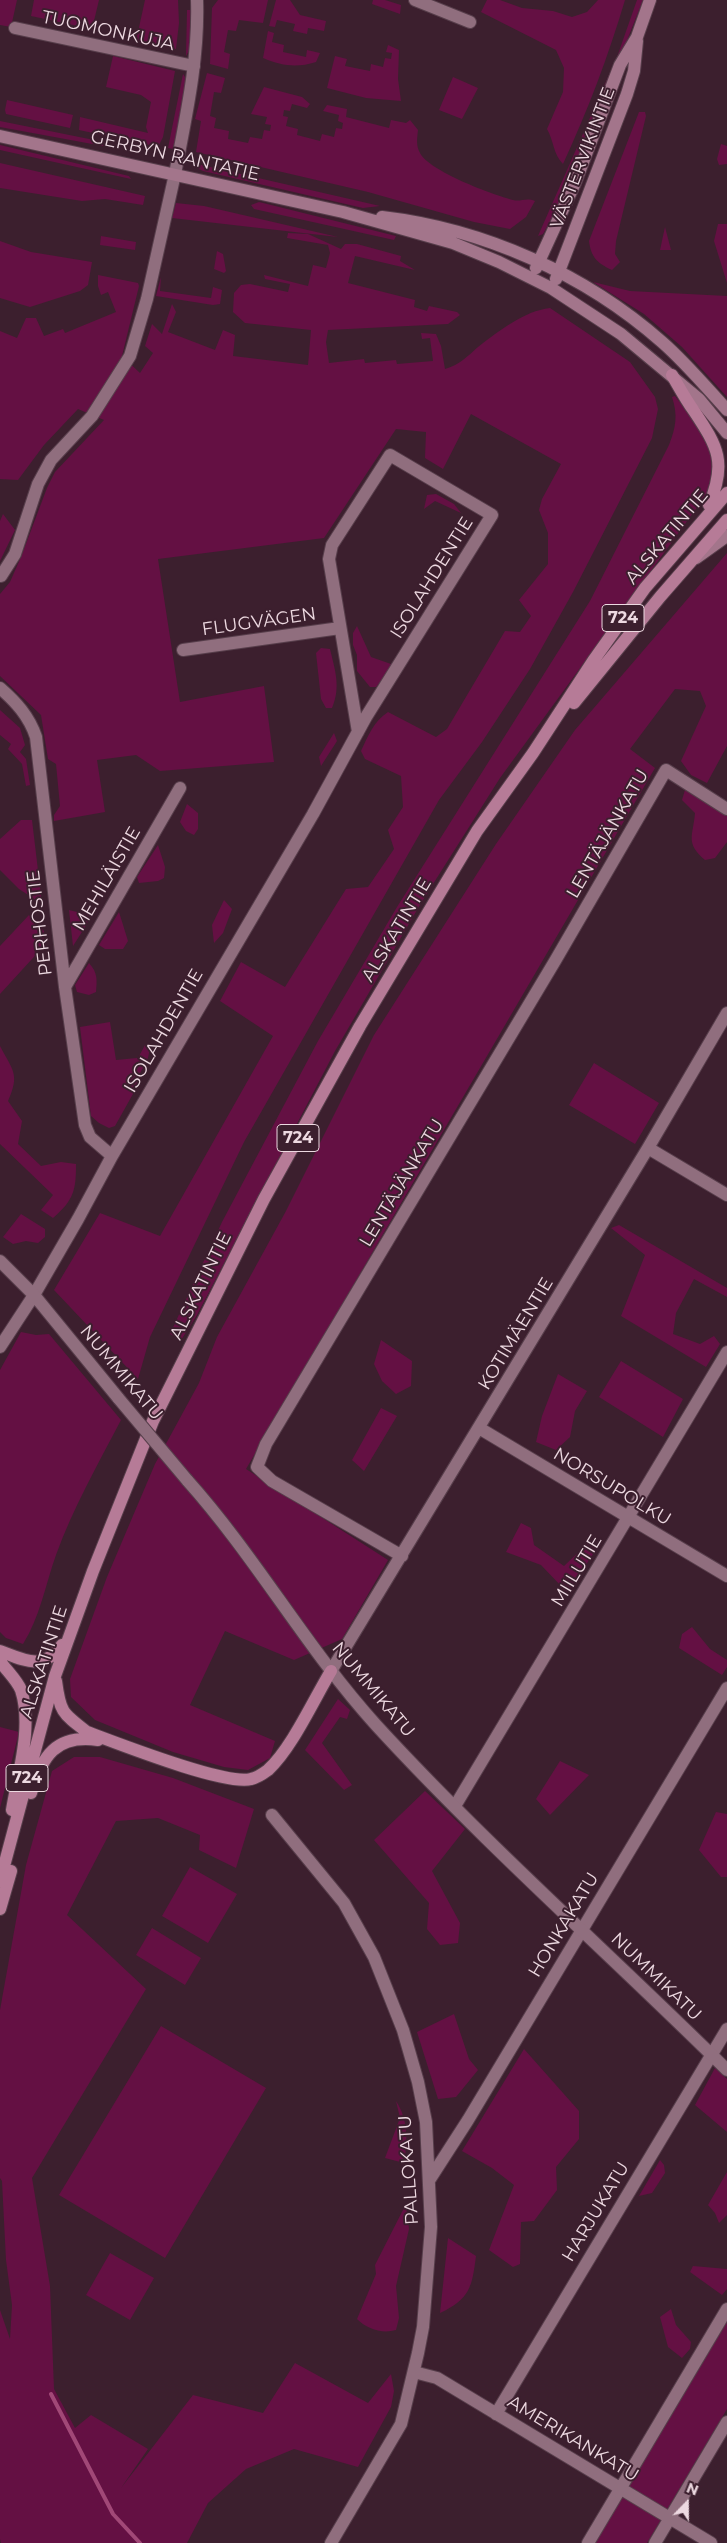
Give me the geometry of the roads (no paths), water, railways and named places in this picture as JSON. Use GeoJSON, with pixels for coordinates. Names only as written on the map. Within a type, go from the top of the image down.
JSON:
{"type":"FeatureCollection","features":[{"type":"Feature","properties":{"kind":"main road","name":"VÄSTERVIKINTIE"},"geometry":{"type":"LineString","coordinates":[[531,277],[575,184],[620,65],[637,37],[650,0]]}},
{"type":"Feature","properties":{"kind":"main road","name":"VÄSTERVIKINTIE"},"geometry":{"type":"LineString","coordinates":[[551,288],[559,272],[570,238],[627,94],[634,71],[637,37]]}},
{"type":"Feature","properties":{"kind":"main road","name":"GERBYN RANTATIE"},"geometry":{"type":"LineString","coordinates":[[0,136],[342,212],[452,244],[531,277],[621,334],[699,399],[727,433]]}},
{"type":"Feature","properties":{"kind":"main road","name":"GERBYN RANTATIE"},"geometry":{"type":"LineString","coordinates":[[342,212],[413,221],[455,231],[539,262],[559,272],[620,309],[662,342],[727,410]]}},
{"type":"Feature","properties":{"kind":"main road"},"geometry":{"type":"LineString","coordinates":[[672,375],[709,431],[720,454],[722,477],[715,494],[690,536]]}},
{"type":"Feature","properties":{"kind":"main road","name":"ALSKATINTIE"},"geometry":{"type":"LineString","coordinates":[[0,1880],[55,1676],[69,1635],[153,1421],[264,1199],[360,1026],[477,831],[533,753],[593,661],[645,588],[727,493]]}},
{"type":"Feature","properties":{"kind":"main road","name":"ALSKATINTIE"},"geometry":{"type":"LineString","coordinates":[[533,753],[660,597],[727,520]]}},
{"type":"Feature","properties":{"kind":"main road"},"geometry":{"type":"LineString","coordinates":[[694,559],[727,536]]}},
{"type":"Feature","properties":{"kind":"main road"},"geometry":{"type":"LineString","coordinates":[[0,1652],[29,1662],[44,1661],[54,1656],[69,1635]]}},
{"type":"Feature","properties":{"kind":"main road"},"geometry":{"type":"LineString","coordinates":[[0,1661],[20,1687],[24,1703],[24,1732],[0,1880]]}},
{"type":"Feature","properties":{"kind":"main road"},"geometry":{"type":"LineString","coordinates":[[55,1676],[59,1706],[71,1720],[87,1732],[206,1773],[231,1779],[251,1780],[267,1771],[283,1753],[331,1671]]}},
{"type":"Feature","properties":{"kind":"main road"},"geometry":{"type":"LineString","coordinates":[[0,1909],[32,1790],[48,1755],[56,1745],[72,1740],[89,1738],[115,1742]]}},
{"type":"Feature","properties":{"kind":"street"},"geometry":{"type":"LineString","coordinates":[[2,576],[15,554],[38,484],[51,460],[92,416],[130,356],[147,299],[175,174],[194,66],[198,28],[197,0]]}},
{"type":"Feature","properties":{"kind":"street"},"geometry":{"type":"LineString","coordinates":[[414,0],[470,22]]}},
{"type":"Feature","properties":{"kind":"street","name":"TUOMONKUJA"},"geometry":{"type":"LineString","coordinates":[[15,28],[194,66]]}},
{"type":"Feature","properties":{"kind":"street","name":"ISOLAHDENTIE"},"geometry":{"type":"LineString","coordinates":[[0,1347],[34,1296],[112,1156],[313,814],[358,732],[492,514],[390,455],[332,546],[329,559],[358,732]]}},
{"type":"Feature","properties":{"kind":"street","name":"FLUGVÄGEN"},"geometry":{"type":"LineString","coordinates":[[183,650],[340,628]]}},
{"type":"Feature","properties":{"kind":"street","name":"PERHOSTIE"},"geometry":{"type":"LineString","coordinates":[[0,688],[20,706],[32,724],[36,737],[65,987],[85,1125],[90,1137],[112,1156]]}},
{"type":"Feature","properties":{"kind":"street","name":"LENTÄJÄNKATU"},"geometry":{"type":"LineString","coordinates":[[402,1556],[272,1481],[257,1467],[266,1444],[550,970],[666,770],[727,809]]}},
{"type":"Feature","properties":{"kind":"street","name":"MEHILÄISTIE"},"geometry":{"type":"LineString","coordinates":[[65,987],[180,788]]}},
{"type":"Feature","properties":{"kind":"street","name":"KOTIMÄENTIE"},"geometry":{"type":"LineString","coordinates":[[331,1671],[648,1148],[727,1013]]}},
{"type":"Feature","properties":{"kind":"street"},"geometry":{"type":"LineString","coordinates":[[648,1148],[727,1195]]}},
{"type":"Feature","properties":{"kind":"street","name":"NUMMIKATU"},"geometry":{"type":"LineString","coordinates":[[0,1261],[34,1296],[230,1530],[331,1671],[376,1725],[455,1806],[727,2070]]}},
{"type":"Feature","properties":{"kind":"street","name":"MIILUTIE"},"geometry":{"type":"LineString","coordinates":[[455,1806],[630,1518],[727,1352]]}},
{"type":"Feature","properties":{"kind":"street","name":"NORSUPOLKU"},"geometry":{"type":"LineString","coordinates":[[479,1428],[727,1576]]}},
{"type":"Feature","properties":{"kind":"street","name":"HONKAKATU"},"geometry":{"type":"LineString","coordinates":[[430,2179],[727,1688]]}},
{"type":"Feature","properties":{"kind":"street","name":"PALLOKATU"},"geometry":{"type":"LineString","coordinates":[[272,1815],[344,1903],[374,1957],[400,2022],[418,2082],[426,2122],[431,2227],[423,2327],[414,2372],[401,2424],[331,2543]]}},
{"type":"Feature","properties":{"kind":"street","name":"HARJUKATU"},"geometry":{"type":"LineString","coordinates":[[496,2414],[727,2029]]}},
{"type":"Feature","properties":{"kind":"street"},"geometry":{"type":"LineString","coordinates":[[588,2543],[727,2309]]}},
{"type":"Feature","properties":{"kind":"street","name":"AMERIKANKATU"},"geometry":{"type":"LineString","coordinates":[[414,2372],[437,2378],[711,2543]]}},
{"type":"Feature","properties":{"kind":"street"},"geometry":{"type":"LineString","coordinates":[[655,2543],[727,2422]]}},
{"type":"Feature","properties":{"kind":"waterway"},"geometry":{"type":"LineString","coordinates":[[51,2394],[113,2514],[140,2543]]}}]}
